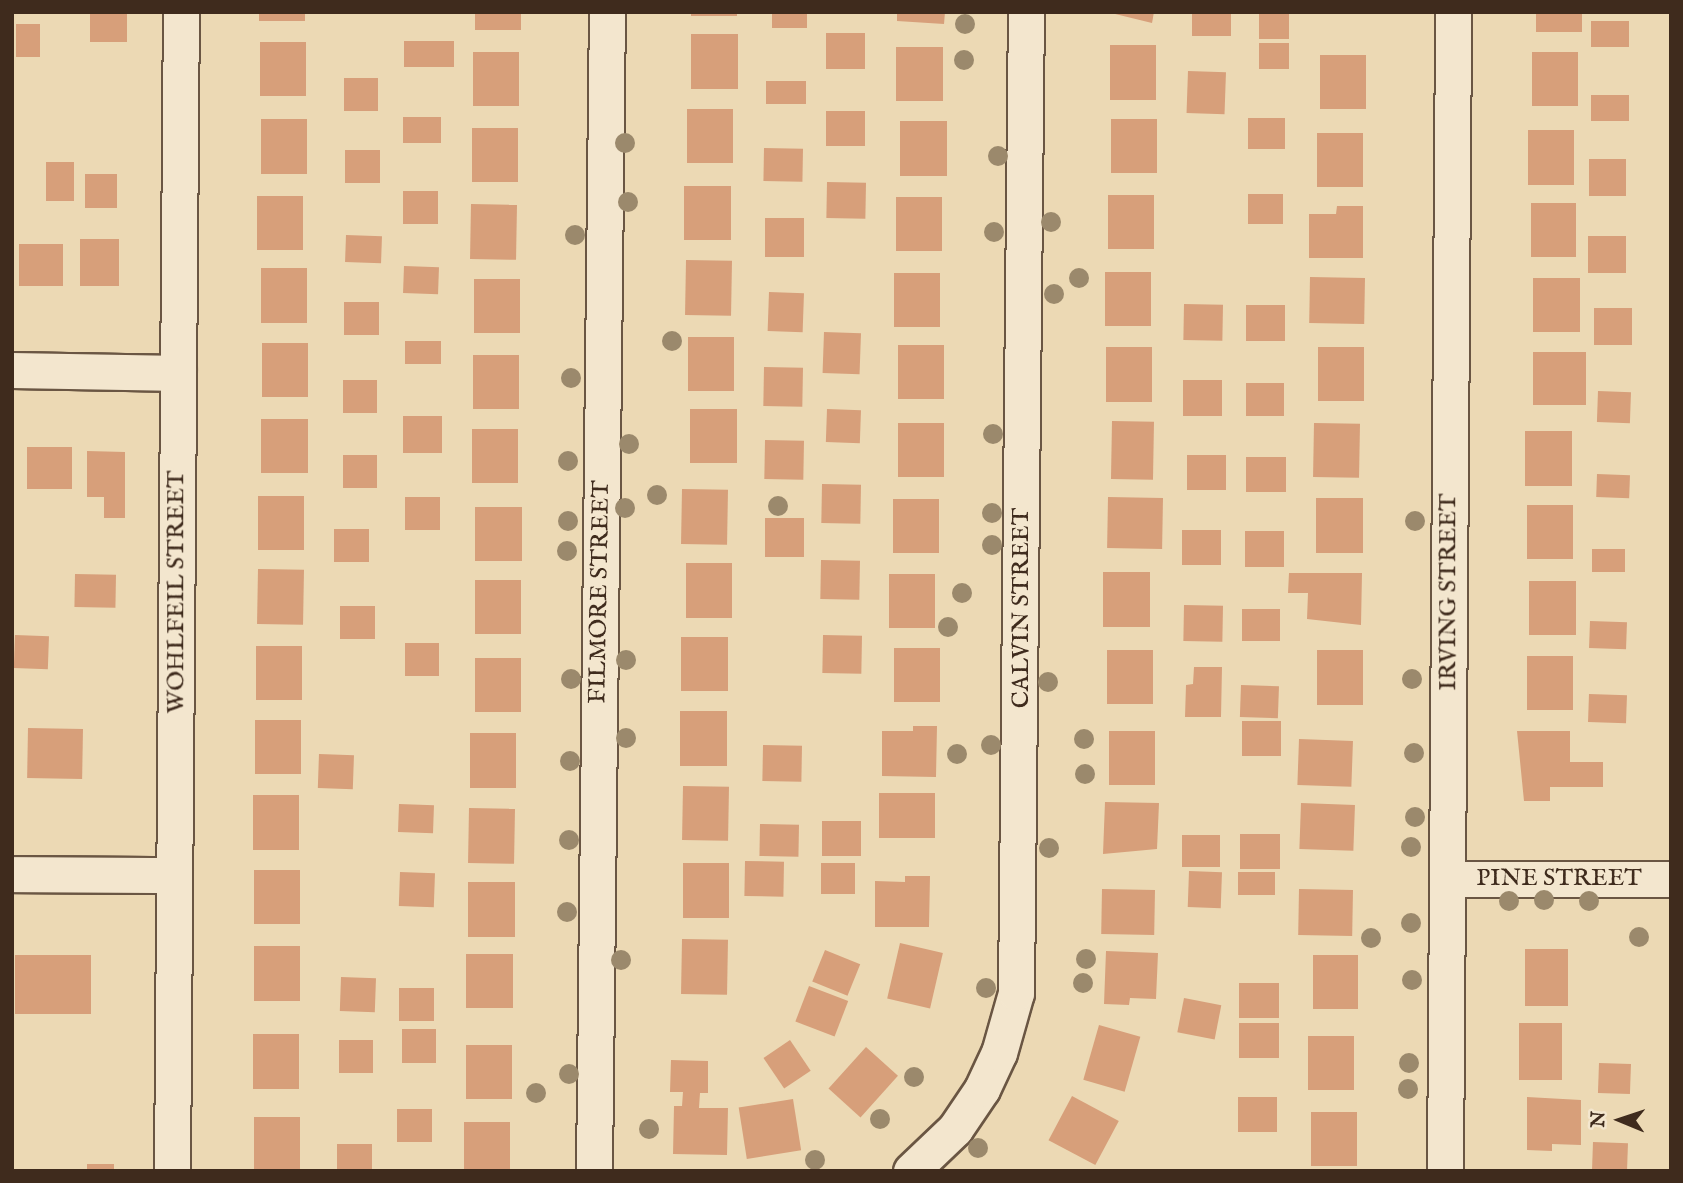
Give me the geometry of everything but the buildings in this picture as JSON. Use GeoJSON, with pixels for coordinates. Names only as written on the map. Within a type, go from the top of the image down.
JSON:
{"type":"FeatureCollection","features":[{"type":"Feature","properties":{"kind":"street","name":"WOHLFEIL STREET"},"geometry":{"type":"LineString","coordinates":[[172,1171],[181,12]]}},
{"type":"Feature","properties":{"kind":"street","name":"FILMORE STREET"},"geometry":{"type":"LineString","coordinates":[[594,1171],[607,12]]}},
{"type":"Feature","properties":{"kind":"street","name":"CALVIN STREET"},"geometry":{"type":"LineString","coordinates":[[912,1171],[955,1129],[982,1089],[999,1053],[1016,993],[1027,12]]}},
{"type":"Feature","properties":{"kind":"street","name":"IRVING STREET"},"geometry":{"type":"LineString","coordinates":[[1445,1171],[1453,12]]}},
{"type":"Feature","properties":{"kind":"street"},"geometry":{"type":"LineString","coordinates":[[12,370],[178,373]]}},
{"type":"Feature","properties":{"kind":"street"},"geometry":{"type":"LineString","coordinates":[[12,874],[174,875]]}},
{"type":"Feature","properties":{"kind":"street","name":"PINE STREET"},"geometry":{"type":"LineString","coordinates":[[1447,879],[1671,879]]}}]}
